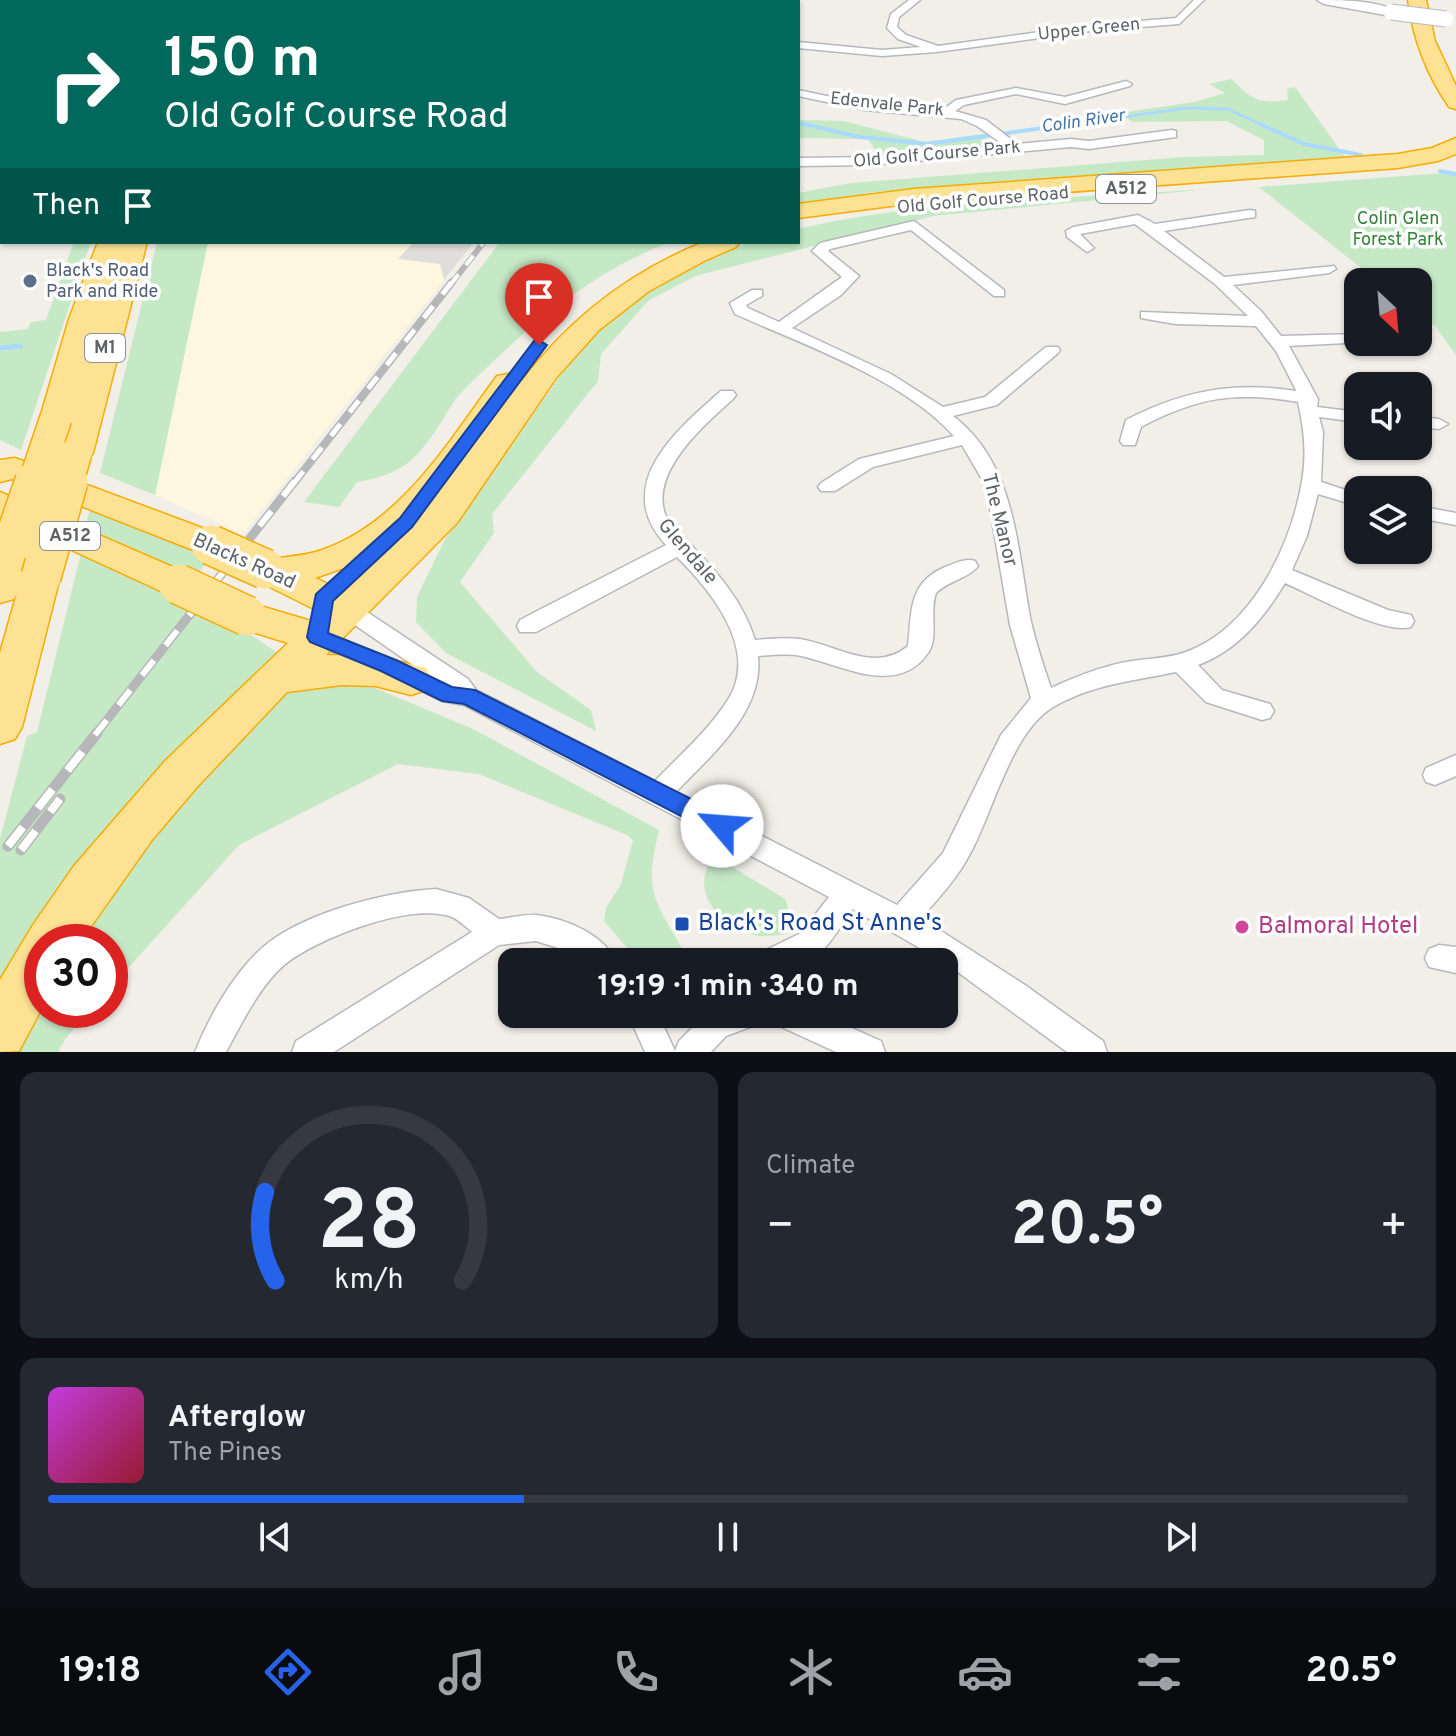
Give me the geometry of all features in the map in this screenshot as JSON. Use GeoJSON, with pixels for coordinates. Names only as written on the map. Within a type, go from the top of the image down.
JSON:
{"type":"FeatureCollection","features":[{"type":"Feature","properties":{"kind":"highway"},"geometry":{"type":"LineString","coordinates":[[1417,0],[1419,23],[1433,63],[1456,103]]}},
{"type":"Feature","properties":{"kind":"highway","name":"Old Golf Course Road"},"geometry":{"type":"LineString","coordinates":[[800,211],[914,196],[1419,158],[1456,143]]}},
{"type":"Feature","properties":{"kind":"highway","name":"Old Golf Course Road"},"geometry":{"type":"LineString","coordinates":[[800,223],[922,205],[1456,164]]}},
{"type":"Feature","properties":{"kind":"highway","name":"M1"},"geometry":{"type":"LineString","coordinates":[[0,590],[56,418],[83,319],[110,244]]}},
{"type":"Feature","properties":{"kind":"highway","name":"M1"},"geometry":{"type":"LineString","coordinates":[[0,727],[133,244]]}},
{"type":"Feature","properties":{"kind":"highway"},"geometry":{"type":"LineString","coordinates":[[63,924],[110,855],[155,799],[269,682],[406,523],[518,369],[562,321],[619,278],[685,244]]}},
{"type":"Feature","properties":{"kind":"highway"},"geometry":{"type":"LineString","coordinates":[[329,615],[433,527],[470,482],[545,371],[587,324],[639,283],[722,244]]}},
{"type":"Feature","properties":{"kind":"highway","name":"Blacks Road"},"geometry":{"type":"LineString","coordinates":[[5,467],[211,545],[268,570],[329,615]]}},
{"type":"Feature","properties":{"kind":"highway"},"geometry":{"type":"LineString","coordinates":[[268,570],[321,565],[345,557],[399,518],[440,479]]}},
{"type":"Feature","properties":{"kind":"highway","name":"Blacks Road"},"geometry":{"type":"LineString","coordinates":[[0,503],[247,616],[329,615]]}},
{"type":"Feature","properties":{"kind":"highway"},"geometry":{"type":"LineString","coordinates":[[269,682],[295,674],[343,668],[387,671],[411,679]]}},
{"type":"Feature","properties":{"kind":"highway"},"geometry":{"type":"LineString","coordinates":[[0,1032],[24,989]]}},
{"type":"Feature","properties":{"kind":"street"},"geometry":{"type":"LineString","coordinates":[[915,0],[894,16],[892,28],[902,37],[937,49]]}},
{"type":"Feature","properties":{"kind":"street","name":"Upper Green"},"geometry":{"type":"LineString","coordinates":[[800,45],[882,53],[937,49],[1090,28],[1179,21],[1199,0]]}},
{"type":"Feature","properties":{"kind":"street"},"geometry":{"type":"LineString","coordinates":[[1324,0],[1451,20]]}},
{"type":"Feature","properties":{"kind":"street"},"geometry":{"type":"LineString","coordinates":[[948,111],[960,102],[1016,91],[1065,101],[1126,84]]}},
{"type":"Feature","properties":{"kind":"street","name":"Edenvale Park"},"geometry":{"type":"LineString","coordinates":[[800,93],[866,107],[948,111],[970,117],[1011,144]]}},
{"type":"Feature","properties":{"kind":"street","name":"Old Golf Course Park"},"geometry":{"type":"LineString","coordinates":[[800,162],[872,161],[1011,144],[1089,145],[1172,134]]}},
{"type":"Feature","properties":{"kind":"street"},"geometry":{"type":"LineString","coordinates":[[901,921],[952,861],[1012,737],[1038,705],[1082,683],[1181,662],[1210,651],[1256,613],[1282,574],[1312,486],[1314,439],[1310,405],[1279,341],[1224,281],[1124,209]]}},
{"type":"Feature","properties":{"kind":"street"},"geometry":{"type":"LineString","coordinates":[[1156,231],[1250,214]]}},
{"type":"Feature","properties":{"kind":"street"},"geometry":{"type":"LineString","coordinates":[[1087,248],[1072,234],[1073,231],[1138,219]]}},
{"type":"Feature","properties":{"kind":"street"},"geometry":{"type":"LineString","coordinates":[[781,329],[794,317],[840,290],[851,276],[819,251],[825,246],[914,225],[999,293]]}},
{"type":"Feature","properties":{"kind":"street"},"geometry":{"type":"LineString","coordinates":[[1224,281],[1329,269]]}},
{"type":"Feature","properties":{"kind":"street","name":"The Manor"},"geometry":{"type":"LineString","coordinates":[[757,293],[738,303],[741,311],[899,384],[942,413],[967,438],[993,481],[1019,617],[1044,702]]}},
{"type":"Feature","properties":{"kind":"street"},"geometry":{"type":"LineString","coordinates":[[1147,315],[1175,319],[1261,321]]}},
{"type":"Feature","properties":{"kind":"street"},"geometry":{"type":"LineString","coordinates":[[1279,341],[1344,339]]}},
{"type":"Feature","properties":{"kind":"street"},"geometry":{"type":"LineString","coordinates":[[942,413],[991,401],[1052,350]]}},
{"type":"Feature","properties":{"kind":"street"},"geometry":{"type":"LineString","coordinates":[[1129,441],[1132,424],[1212,391],[1239,388],[1344,414]]}},
{"type":"Feature","properties":{"kind":"street","name":"Glendale"},"geometry":{"type":"LineString","coordinates":[[658,794],[726,720],[744,692],[747,649],[738,623],[723,593],[707,571],[656,519],[652,503],[657,474],[678,443],[727,395]]}},
{"type":"Feature","properties":{"kind":"street"},"geometry":{"type":"LineString","coordinates":[[1432,423],[1439,424]]}},
{"type":"Feature","properties":{"kind":"street"},"geometry":{"type":"LineString","coordinates":[[828,487],[866,463],[967,438]]}},
{"type":"Feature","properties":{"kind":"street"},"geometry":{"type":"LineString","coordinates":[[1312,486],[1344,496]]}},
{"type":"Feature","properties":{"kind":"street"},"geometry":{"type":"LineString","coordinates":[[1432,515],[1456,519]]}},
{"type":"Feature","properties":{"kind":"street"},"geometry":{"type":"LineString","coordinates":[[528,626],[589,591],[637,571],[681,546]]}},
{"type":"Feature","properties":{"kind":"street"},"geometry":{"type":"LineString","coordinates":[[747,649],[803,648],[854,666],[876,669],[904,663],[919,649],[919,605],[923,594],[942,577],[968,566]]}},
{"type":"Feature","properties":{"kind":"street"},"geometry":{"type":"LineString","coordinates":[[1282,574],[1384,617],[1403,621]]}},
{"type":"Feature","properties":{"kind":"street","name":"Blacks Road"},"geometry":{"type":"LineString","coordinates":[[329,615],[389,665],[411,679],[450,695],[468,696],[901,921],[1003,987],[1092,1052]]}},
{"type":"Feature","properties":{"kind":"street","name":"Blacks Road"},"geometry":{"type":"LineString","coordinates":[[329,615],[460,685],[468,696]]}},
{"type":"Feature","properties":{"kind":"street"},"geometry":{"type":"LineString","coordinates":[[1181,662],[1214,696],[1262,711]]}},
{"type":"Feature","properties":{"kind":"street"},"geometry":{"type":"LineString","coordinates":[[807,948],[822,934],[848,891]]}},
{"type":"Feature","properties":{"kind":"street"},"geometry":{"type":"LineString","coordinates":[[210,1052],[224,1024],[273,956],[323,929],[377,910],[419,903],[454,905],[494,933]]}},
{"type":"Feature","properties":{"kind":"street"},"geometry":{"type":"LineString","coordinates":[[307,1052],[494,933],[536,928],[583,943],[588,948]]}},
{"type":"Feature","properties":{"kind":"street"},"geometry":{"type":"LineString","coordinates":[[649,1028],[660,1052]]}},
{"type":"Feature","properties":{"kind":"street"},"geometry":{"type":"LineString","coordinates":[[690,1052],[713,1028]]}},
{"type":"Feature","properties":{"kind":"street"},"geometry":{"type":"LineString","coordinates":[[817,1028],[870,1052]]}},
{"type":"Feature","properties":{"kind":"shaded area"},"geometry":{"type":"Polygon","coordinates":[[[208,244],[412,244],[399,258],[441,264],[444,280],[243,534],[155,495],[208,244]]]}},
{"type":"Feature","properties":{"kind":"shaded area"},"geometry":{"type":"Polygon","coordinates":[[[412,244],[472,244],[444,280],[440,264],[398,259],[412,244]]]}},
{"type":"Feature","properties":{"kind":"green space"},"geometry":{"type":"Polygon","coordinates":[[[1231,79],[1262,101],[1288,100],[1287,89],[1295,87],[1345,157],[875,192],[800,206],[800,193],[851,183],[1185,157],[1264,155],[1264,140],[1226,121],[1133,122],[1120,113],[1194,102],[1225,93],[1209,84],[1231,79]]]}},
{"type":"Feature","properties":{"kind":"green space"},"geometry":{"type":"Polygon","coordinates":[[[800,120],[844,121],[924,142],[982,134],[1001,147],[880,157],[868,139],[800,138],[800,120]]]}},
{"type":"Feature","properties":{"kind":"green space","name":"Colin Glen Forest Park"},"geometry":{"type":"Polygon","coordinates":[[[1456,172],[1456,355],[1432,324],[1432,268],[1361,268],[1259,187],[1456,172]]]}},
{"type":"Feature","properties":{"kind":"green space"},"geometry":{"type":"Polygon","coordinates":[[[1209,189],[933,216],[695,276],[648,301],[601,354],[598,381],[492,514],[494,533],[460,582],[537,672],[591,710],[596,731],[446,653],[416,622],[417,597],[444,541],[584,342],[648,287],[744,244],[800,244],[800,229],[899,211],[1002,201],[1209,189]]]}},
{"type":"Feature","properties":{"kind":"green space"},"geometry":{"type":"Polygon","coordinates":[[[73,244],[90,244],[21,450],[0,440],[0,332],[28,329],[31,322],[46,320],[73,244]]]}},
{"type":"Feature","properties":{"kind":"green space"},"geometry":{"type":"Polygon","coordinates":[[[157,244],[208,244],[155,495],[100,473],[157,244]]]}},
{"type":"Feature","properties":{"kind":"green space"},"geometry":{"type":"Polygon","coordinates":[[[498,244],[666,244],[613,269],[586,286],[509,346],[460,394],[425,446],[407,463],[386,475],[357,482],[339,507],[304,502],[498,244]]]}},
{"type":"Feature","properties":{"kind":"green space"},"geometry":{"type":"Polygon","coordinates":[[[91,506],[210,558],[193,580],[84,531],[91,506]]]}},
{"type":"Feature","properties":{"kind":"green space"},"geometry":{"type":"Polygon","coordinates":[[[81,553],[251,635],[282,656],[358,681],[473,729],[659,830],[652,867],[654,893],[682,948],[627,948],[604,921],[606,908],[621,884],[633,840],[627,835],[479,774],[398,764],[239,845],[128,968],[128,924],[73,924],[68,893],[49,924],[24,924],[24,965],[0,1004],[0,839],[27,736],[37,732],[81,553]]]}},
{"type":"Feature","properties":{"kind":"green space"},"geometry":{"type":"Polygon","coordinates":[[[714,856],[785,899],[793,922],[786,934],[754,935],[729,923],[719,914],[711,904],[704,882],[714,856]]]}},
{"type":"Feature","properties":{"kind":"green space"},"geometry":{"type":"Polygon","coordinates":[[[32,1028],[74,1028],[58,1052],[19,1052],[32,1028]]]}},
{"type":"Feature","properties":{"kind":"waterway","name":"Colin River"},"geometry":{"type":"LineString","coordinates":[[1057,126],[1187,108],[1227,109],[1265,126]]}},
{"type":"Feature","properties":{"kind":"waterway","name":"Colin River"},"geometry":{"type":"LineString","coordinates":[[800,123],[808,125]]}},
{"type":"Feature","properties":{"kind":"waterway","name":"Colin River"},"geometry":{"type":"LineString","coordinates":[[803,124],[808,125]]}},
{"type":"Feature","properties":{"kind":"waterway","name":"Colin River"},"geometry":{"type":"LineString","coordinates":[[808,125],[860,137],[928,144],[1071,124]]}},
{"type":"Feature","properties":{"kind":"waterway","name":"Colin River"},"geometry":{"type":"LineString","coordinates":[[1260,124],[1304,144],[1361,155]]}},
{"type":"Feature","properties":{"kind":"waterway","name":"Colin River"},"geometry":{"type":"LineString","coordinates":[[1440,171],[1456,174]]}},
{"type":"Feature","properties":{"kind":"waterway"},"geometry":{"type":"LineString","coordinates":[[0,348],[21,346]]}},
{"type":"Feature","properties":{"kind":"railway"},"geometry":{"type":"LineString","coordinates":[[451,284],[482,244]]}},
{"type":"Feature","properties":{"kind":"railway"},"geometry":{"type":"LineString","coordinates":[[294,483],[452,282]]}},
{"type":"Feature","properties":{"kind":"railway"},"geometry":{"type":"LineString","coordinates":[[95,735],[295,481]]}},
{"type":"Feature","properties":{"kind":"railway"},"geometry":{"type":"LineString","coordinates":[[8,846],[97,733]]}},
{"type":"Feature","properties":{"kind":"railway"},"geometry":{"type":"LineString","coordinates":[[21,850],[60,799]]}},
{"type":"Feature","properties":{"kind":"place","name":"Black's Road Park and Ride"},"geometry":{"type":"Point","coordinates":[30,281]}},
{"type":"Feature","properties":{"kind":"place","name":"Black's Road St Anne's"},"geometry":{"type":"Point","coordinates":[682,924]}},
{"type":"Feature","properties":{"kind":"place","name":"Balmoral Hotel"},"geometry":{"type":"Point","coordinates":[1242,927]}},
{"type":"Feature","properties":{"kind":"route"},"geometry":{"type":"LineString","coordinates":[[539,345],[518,369],[406,523],[323,599],[317,637],[389,665],[411,679],[450,695],[468,696],[722,826]]}}]}
